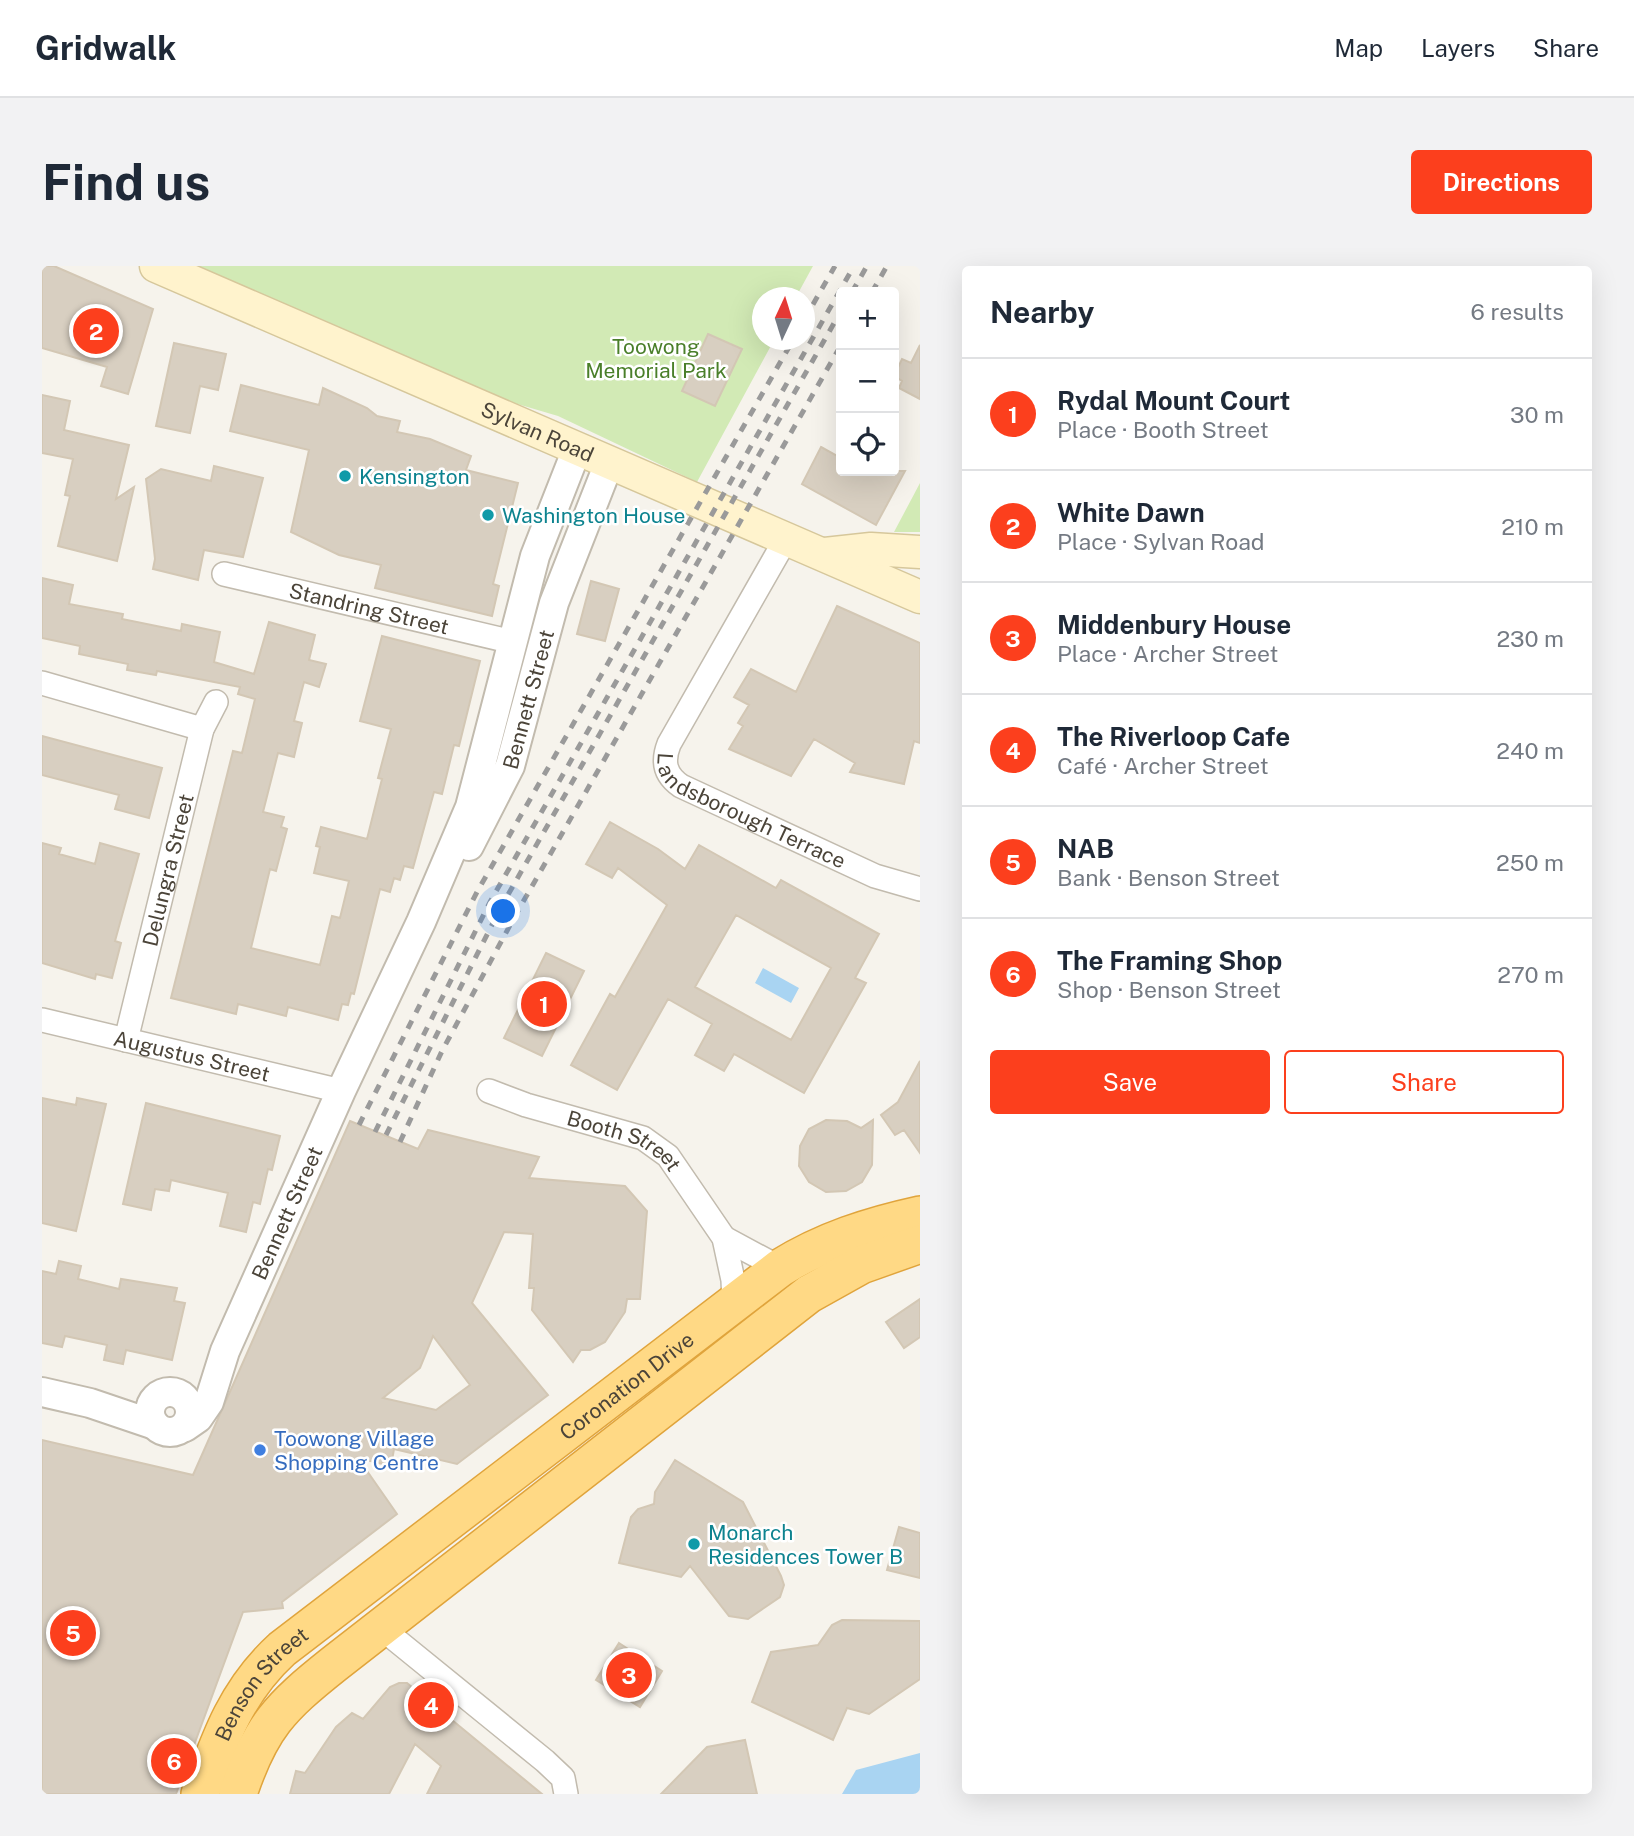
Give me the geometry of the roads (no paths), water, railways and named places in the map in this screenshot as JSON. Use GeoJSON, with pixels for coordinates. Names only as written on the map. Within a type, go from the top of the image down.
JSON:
{"type":"FeatureCollection","features":[{"type":"Feature","properties":{"kind":"highway","name":"Coronation Drive"},"geometry":{"type":"LineString","coordinates":[[351,1595],[780,1268],[831,1240],[920,1215]]}},
{"type":"Feature","properties":{"kind":"highway","name":"Coronation Drive"},"geometry":{"type":"LineString","coordinates":[[380,1627],[810,1294],[861,1265],[920,1244]]}},
{"type":"Feature","properties":{"kind":"highway","name":"Benson Street"},"geometry":{"type":"LineString","coordinates":[[200,1794],[221,1733],[240,1697],[260,1670],[351,1595]]}},
{"type":"Feature","properties":{"kind":"highway","name":"Benson Street"},"geometry":{"type":"LineString","coordinates":[[238,1794],[256,1745],[282,1708],[380,1627]]}},
{"type":"Feature","properties":{"kind":"main road","name":"Sylvan Road"},"geometry":{"type":"LineString","coordinates":[[156,266],[609,463],[787,537],[920,597]]}},
{"type":"Feature","properties":{"kind":"main road"},"geometry":{"type":"LineString","coordinates":[[824,554],[871,549],[920,552]]}},
{"type":"Feature","properties":{"kind":"street","name":"Bennett Street"},"geometry":{"type":"LineString","coordinates":[[185,1427],[198,1419],[209,1402],[225,1351],[341,1091],[421,922],[475,793],[544,529],[577,449]]}},
{"type":"Feature","properties":{"kind":"street","name":"Bennett Street"},"geometry":{"type":"LineString","coordinates":[[421,922],[481,827],[506,776],[562,579],[609,463]]}},
{"type":"Feature","properties":{"kind":"street","name":"Landsborough Terrace"},"geometry":{"type":"LineString","coordinates":[[787,537],[669,744],[664,762],[667,772],[681,786],[875,876],[920,889]]}},
{"type":"Feature","properties":{"kind":"street","name":"Standring Street"},"geometry":{"type":"LineString","coordinates":[[224,575],[513,642]]}},
{"type":"Feature","properties":{"kind":"street"},"geometry":{"type":"LineString","coordinates":[[513,642],[541,648]]}},
{"type":"Feature","properties":{"kind":"street"},"geometry":{"type":"LineString","coordinates":[[42,683],[202,729]]}},
{"type":"Feature","properties":{"kind":"street","name":"Delungra Street"},"geometry":{"type":"LineString","coordinates":[[126,1040],[202,729],[216,702]]}},
{"type":"Feature","properties":{"kind":"street","name":"Augustus Street"},"geometry":{"type":"LineString","coordinates":[[42,1020],[341,1091]]}},
{"type":"Feature","properties":{"kind":"street","name":"Booth Street"},"geometry":{"type":"LineString","coordinates":[[489,1091],[526,1105],[643,1138],[668,1156],[724,1238],[733,1280],[734,1302]]}},
{"type":"Feature","properties":{"kind":"street","name":"Booth Street"},"geometry":{"type":"LineString","coordinates":[[724,1238],[780,1268]]}},
{"type":"Feature","properties":{"kind":"street","name":"Bennett Street"},"geometry":{"type":"LineString","coordinates":[[165,1395],[196,1382],[225,1351]]}},
{"type":"Feature","properties":{"kind":"street"},"geometry":{"type":"LineString","coordinates":[[42,1392],[90,1404],[155,1425],[170,1433],[185,1427],[190,1417],[190,1407],[184,1398],[165,1395],[121,1403],[90,1404]]}},
{"type":"Feature","properties":{"kind":"street"},"geometry":{"type":"LineString","coordinates":[[155,1425],[150,1412],[165,1395]]}},
{"type":"Feature","properties":{"kind":"street"},"geometry":{"type":"LineString","coordinates":[[380,1627],[545,1761],[563,1778],[566,1794]]}},
{"type":"Feature","properties":{"kind":"water"},"geometry":{"type":"Polygon","coordinates":[[[763,968],[799,988],[791,1003],[755,983],[763,968]]]}},
{"type":"Feature","properties":{"kind":"water"},"geometry":{"type":"Polygon","coordinates":[[[920,1753],[920,1794],[842,1794],[856,1770],[920,1753]]]}},
{"type":"Feature","properties":{"kind":"railway"},"geometry":{"type":"LineString","coordinates":[[815,301],[835,266]]}},
{"type":"Feature","properties":{"kind":"railway"},"geometry":{"type":"LineString","coordinates":[[375,1132],[490,902],[854,266]]}},
{"type":"Feature","properties":{"kind":"railway"},"geometry":{"type":"LineString","coordinates":[[855,287],[867,266]]}},
{"type":"Feature","properties":{"kind":"railway"},"geometry":{"type":"LineString","coordinates":[[875,287],[887,266]]}},
{"type":"Feature","properties":{"kind":"railway"},"geometry":{"type":"LineString","coordinates":[[386,1135],[501,907],[836,320]]}},
{"type":"Feature","properties":{"kind":"railway"},"geometry":{"type":"LineString","coordinates":[[359,1125],[477,892],[787,350]]}},
{"type":"Feature","properties":{"kind":"railway"},"geometry":{"type":"LineString","coordinates":[[400,1142],[442,1051],[515,916],[838,350]]}},
{"type":"Feature","properties":{"kind":"place","name":"White Dawn"},"geometry":{"type":"Point","coordinates":[96,331]}},
{"type":"Feature","properties":{"kind":"place","name":"Kensington"},"geometry":{"type":"Point","coordinates":[345,476]}},
{"type":"Feature","properties":{"kind":"place","name":"Washington House"},"geometry":{"type":"Point","coordinates":[488,515]}},
{"type":"Feature","properties":{"kind":"place","name":"Rydal Mount Court"},"geometry":{"type":"Point","coordinates":[544,1004]}},
{"type":"Feature","properties":{"kind":"place","name":"Toowong Village Shopping Centre"},"geometry":{"type":"Point","coordinates":[260,1450]}},
{"type":"Feature","properties":{"kind":"place","name":"Monarch Residences Tower B"},"geometry":{"type":"Point","coordinates":[694,1544]}},
{"type":"Feature","properties":{"kind":"place","name":"NAB"},"geometry":{"type":"Point","coordinates":[73,1633]}},
{"type":"Feature","properties":{"kind":"place","name":"Middenbury House"},"geometry":{"type":"Point","coordinates":[629,1675]}},
{"type":"Feature","properties":{"kind":"place","name":"The Riverloop Cafe"},"geometry":{"type":"Point","coordinates":[431,1705]}},
{"type":"Feature","properties":{"kind":"place","name":"The Framing Shop"},"geometry":{"type":"Point","coordinates":[174,1761]}},
{"type":"Feature","properties":{"kind":"park label","name":"Toowong Memorial Park"},"geometry":{"type":"Point","coordinates":[656,358]}}]}
